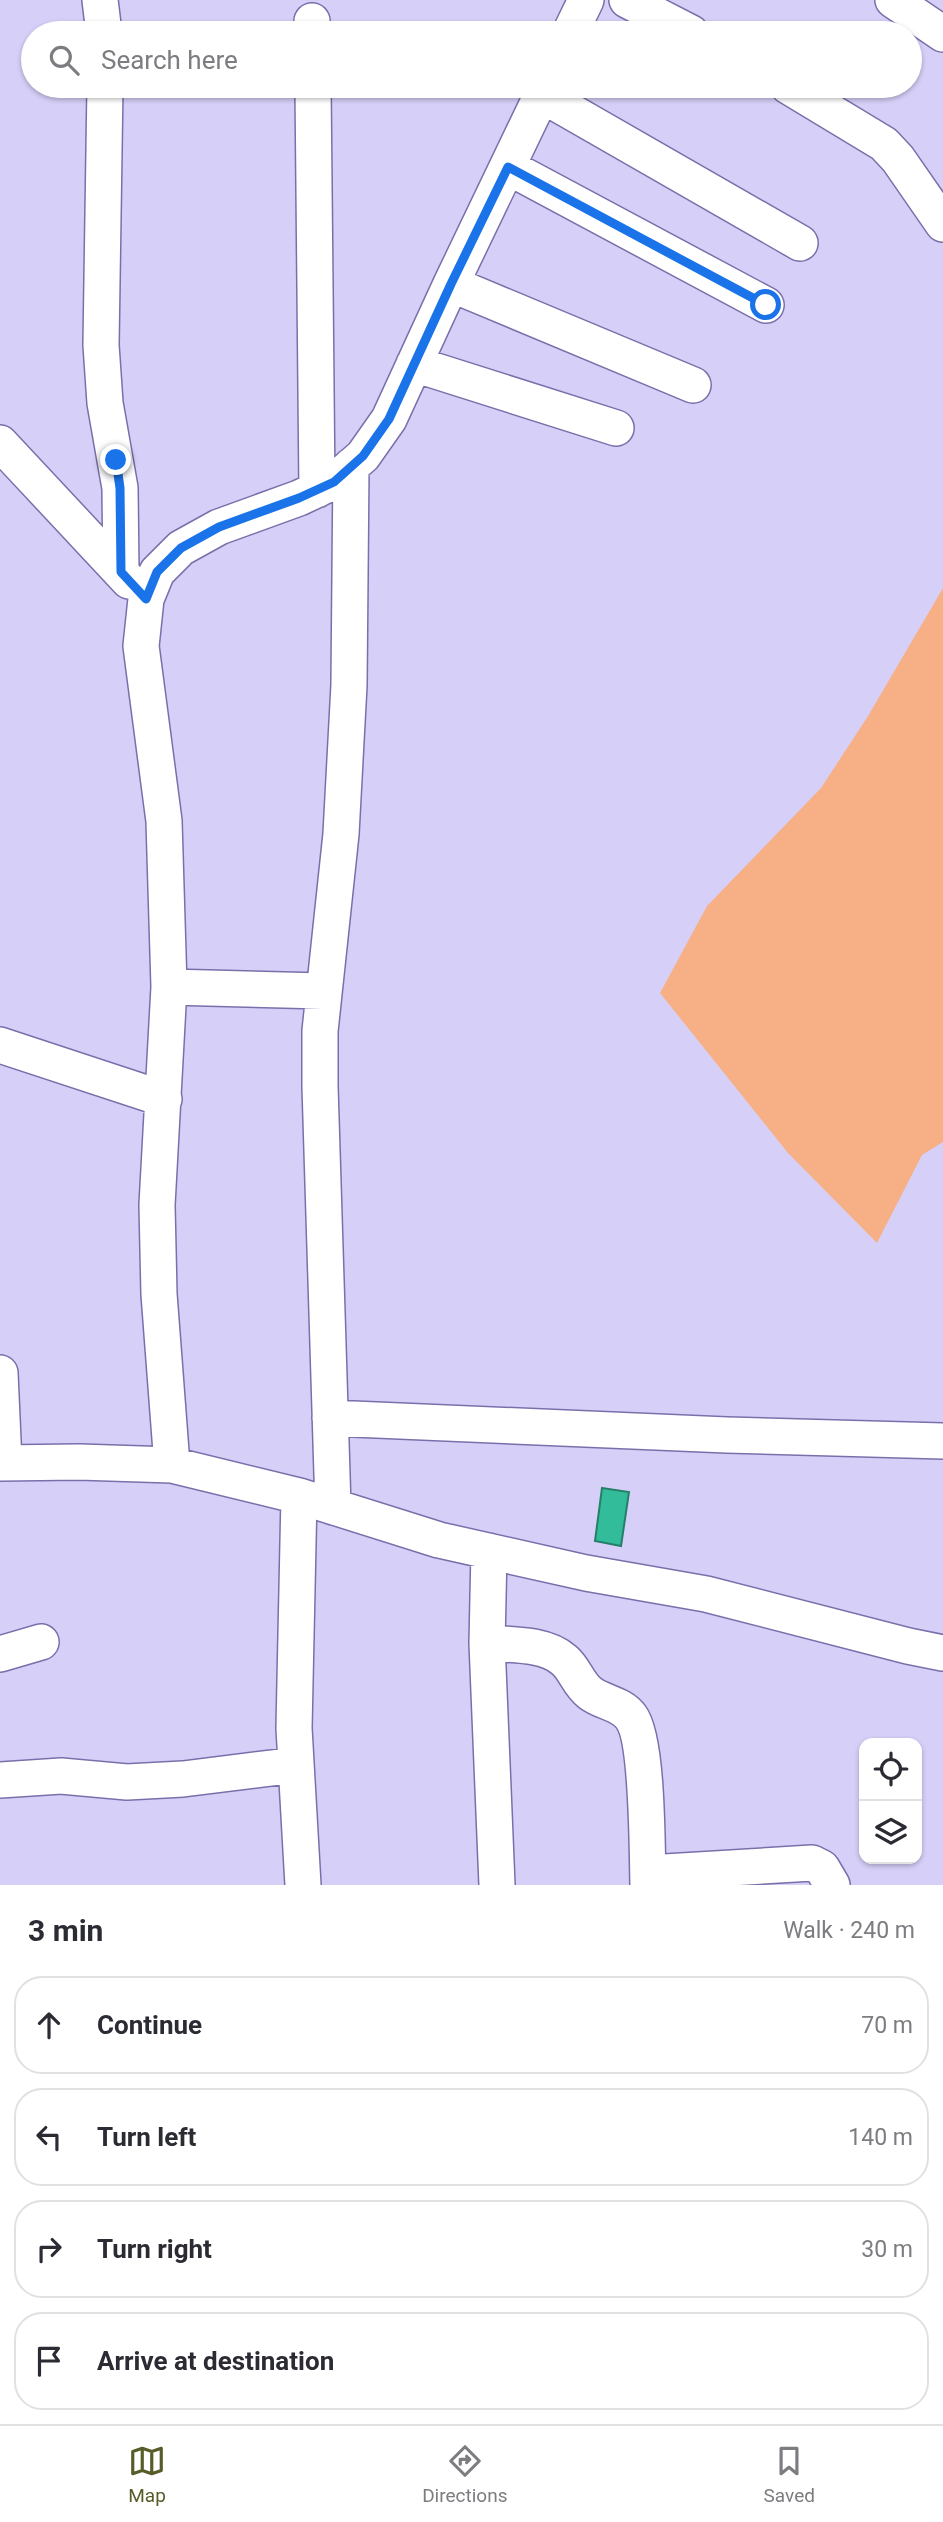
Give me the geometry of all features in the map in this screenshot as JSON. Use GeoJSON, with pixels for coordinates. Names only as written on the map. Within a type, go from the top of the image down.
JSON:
{"type":"FeatureCollection","features":[{"type":"Feature","properties":{"kind":"street"},"geometry":{"type":"LineString","coordinates":[[100,0],[103,21]]}},
{"type":"Feature","properties":{"kind":"street"},"geometry":{"type":"LineString","coordinates":[[576,21],[586,0]]}},
{"type":"Feature","properties":{"kind":"street"},"geometry":{"type":"LineString","coordinates":[[628,0],[668,21]]}},
{"type":"Feature","properties":{"kind":"street"},"geometry":{"type":"LineString","coordinates":[[893,0],[943,34]]}},
{"type":"Feature","properties":{"kind":"street"},"geometry":{"type":"LineString","coordinates":[[106,98],[101,345],[105,403],[120,488],[121,572]]}},
{"type":"Feature","properties":{"kind":"street"},"geometry":{"type":"LineString","coordinates":[[313,98],[317,490]]}},
{"type":"Feature","properties":{"kind":"street"},"geometry":{"type":"LineString","coordinates":[[172,1465],[158,1281],[157,1205],[169,987],[164,821],[141,646],[146,599],[157,572],[181,548],[219,527],[334,482],[363,456],[389,419],[540,98]]}},
{"type":"Feature","properties":{"kind":"street"},"geometry":{"type":"LineString","coordinates":[[557,98],[800,243]]}},
{"type":"Feature","properties":{"kind":"street"},"geometry":{"type":"LineString","coordinates":[[809,98],[884,144],[898,159],[943,224]]}},
{"type":"Feature","properties":{"kind":"street"},"geometry":{"type":"LineString","coordinates":[[508,167],[766,305]]}},
{"type":"Feature","properties":{"kind":"street"},"geometry":{"type":"LineString","coordinates":[[451,284],[693,385]]}},
{"type":"Feature","properties":{"kind":"street"},"geometry":{"type":"LineString","coordinates":[[414,364],[616,428]]}},
{"type":"Feature","properties":{"kind":"street"},"geometry":{"type":"LineString","coordinates":[[0,443],[146,599]]}},
{"type":"Feature","properties":{"kind":"street"},"geometry":{"type":"LineString","coordinates":[[333,1507],[320,1086],[323,991],[341,834],[348,712],[351,466]]}},
{"type":"Feature","properties":{"kind":"street"},"geometry":{"type":"LineString","coordinates":[[169,987],[323,991]]}},
{"type":"Feature","properties":{"kind":"street"},"geometry":{"type":"LineString","coordinates":[[0,1045],[164,1099]]}},
{"type":"Feature","properties":{"kind":"street"},"geometry":{"type":"LineString","coordinates":[[0,1373],[2,1463],[172,1465],[299,1496],[439,1540],[586,1573],[706,1594],[943,1653]]}},
{"type":"Feature","properties":{"kind":"street"},"geometry":{"type":"LineString","coordinates":[[330,1418],[943,1441]]}},
{"type":"Feature","properties":{"kind":"street"},"geometry":{"type":"LineString","coordinates":[[299,1496],[294,1728],[303,1885]]}},
{"type":"Feature","properties":{"kind":"street"},"geometry":{"type":"LineString","coordinates":[[489,1551],[487,1643],[497,1885]]}},
{"type":"Feature","properties":{"kind":"street"},"geometry":{"type":"LineString","coordinates":[[0,1654],[41,1642]]}},
{"type":"Feature","properties":{"kind":"street"},"geometry":{"type":"LineString","coordinates":[[487,1643],[552,1653],[564,1660],[590,1693],[624,1708],[633,1718],[642,1753],[648,1879],[799,1862],[812,1863],[822,1868],[832,1885]]}},
{"type":"Feature","properties":{"kind":"street"},"geometry":{"type":"LineString","coordinates":[[0,1780],[61,1776],[127,1782],[183,1779],[296,1765]]}},
{"type":"Feature","properties":{"kind":"shaded area"},"geometry":{"type":"Polygon","coordinates":[[[943,588],[943,1142],[922,1155],[877,1243],[788,1153],[660,993],[707,906],[821,788],[868,716],[943,588]]]}},
{"type":"Feature","properties":{"kind":"building"},"geometry":{"type":"Polygon","coordinates":[[[602,1488],[629,1492],[621,1546],[595,1541],[602,1488]]]}},
{"type":"Feature","properties":{"kind":"route"},"geometry":{"type":"LineString","coordinates":[[116,460],[120,488],[121,572],[146,599],[157,572],[181,548],[219,527],[299,498],[334,482],[363,456],[389,419],[508,167],[766,305]]}}]}
